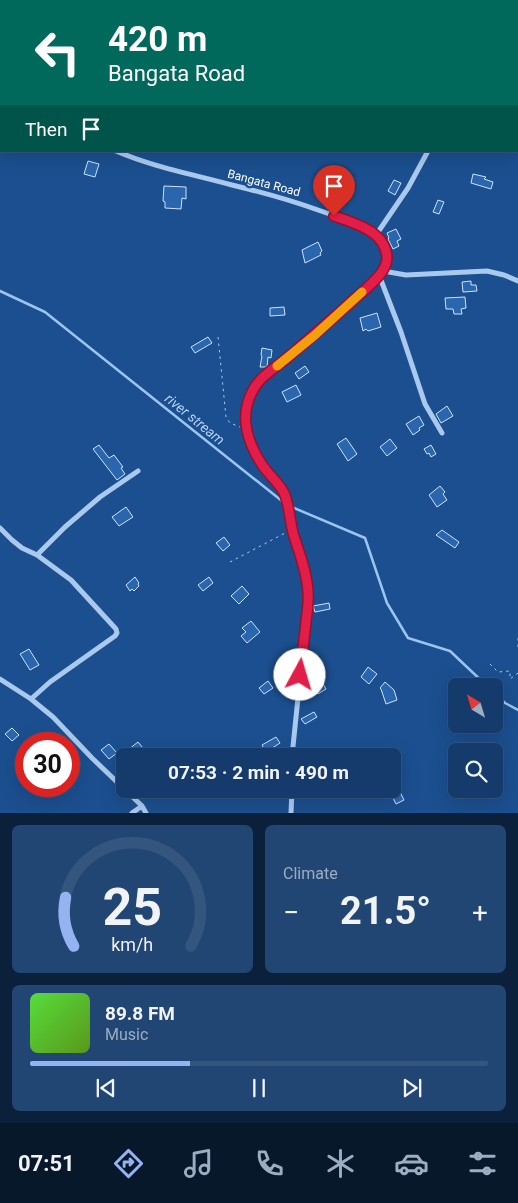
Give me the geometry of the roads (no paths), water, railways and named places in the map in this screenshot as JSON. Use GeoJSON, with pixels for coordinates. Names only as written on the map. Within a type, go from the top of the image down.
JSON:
{"type":"FeatureCollection","features":[{"type":"Feature","properties":{"kind":"street","name":"Bangata Road"},"geometry":{"type":"LineString","coordinates":[[118,152],[131,158],[168,169],[302,204],[367,228],[376,235]]}},
{"type":"Feature","properties":{"kind":"street"},"geometry":{"type":"LineString","coordinates":[[293,748],[308,592],[283,492],[263,467],[249,440],[245,417],[247,403],[259,381],[315,335],[381,273],[386,263],[386,252],[376,235],[395,208],[427,154]]}},
{"type":"Feature","properties":{"kind":"street"},"geometry":{"type":"LineString","coordinates":[[381,273],[406,275],[487,271],[518,281]]}},
{"type":"Feature","properties":{"kind":"street"},"geometry":{"type":"LineString","coordinates":[[381,273],[425,404],[442,433]]}},
{"type":"Feature","properties":{"kind":"street"},"geometry":{"type":"LineString","coordinates":[[37,555],[93,503],[138,471]]}},
{"type":"Feature","properties":{"kind":"street"},"geometry":{"type":"LineString","coordinates":[[0,528],[22,548],[37,555],[71,580],[116,629],[117,633],[31,698]]}},
{"type":"Feature","properties":{"kind":"street"},"geometry":{"type":"LineString","coordinates":[[1,681],[31,698],[53,717],[142,806],[146,813]]}},
{"type":"Feature","properties":{"kind":"street"},"geometry":{"type":"LineString","coordinates":[[291,813],[292,798]]}},
{"type":"Feature","properties":{"kind":"street"},"geometry":{"type":"LineString","coordinates":[[132,813],[142,806]]}},
{"type":"Feature","properties":{"kind":"waterway","name":"river stream"},"geometry":{"type":"LineString","coordinates":[[0,291],[45,312],[287,505],[365,538],[387,603],[408,638],[450,651],[479,678]]}},
{"type":"Feature","properties":{"kind":"waterway","name":"river stream"},"geometry":{"type":"LineString","coordinates":[[503,701],[518,710]]}}]}
